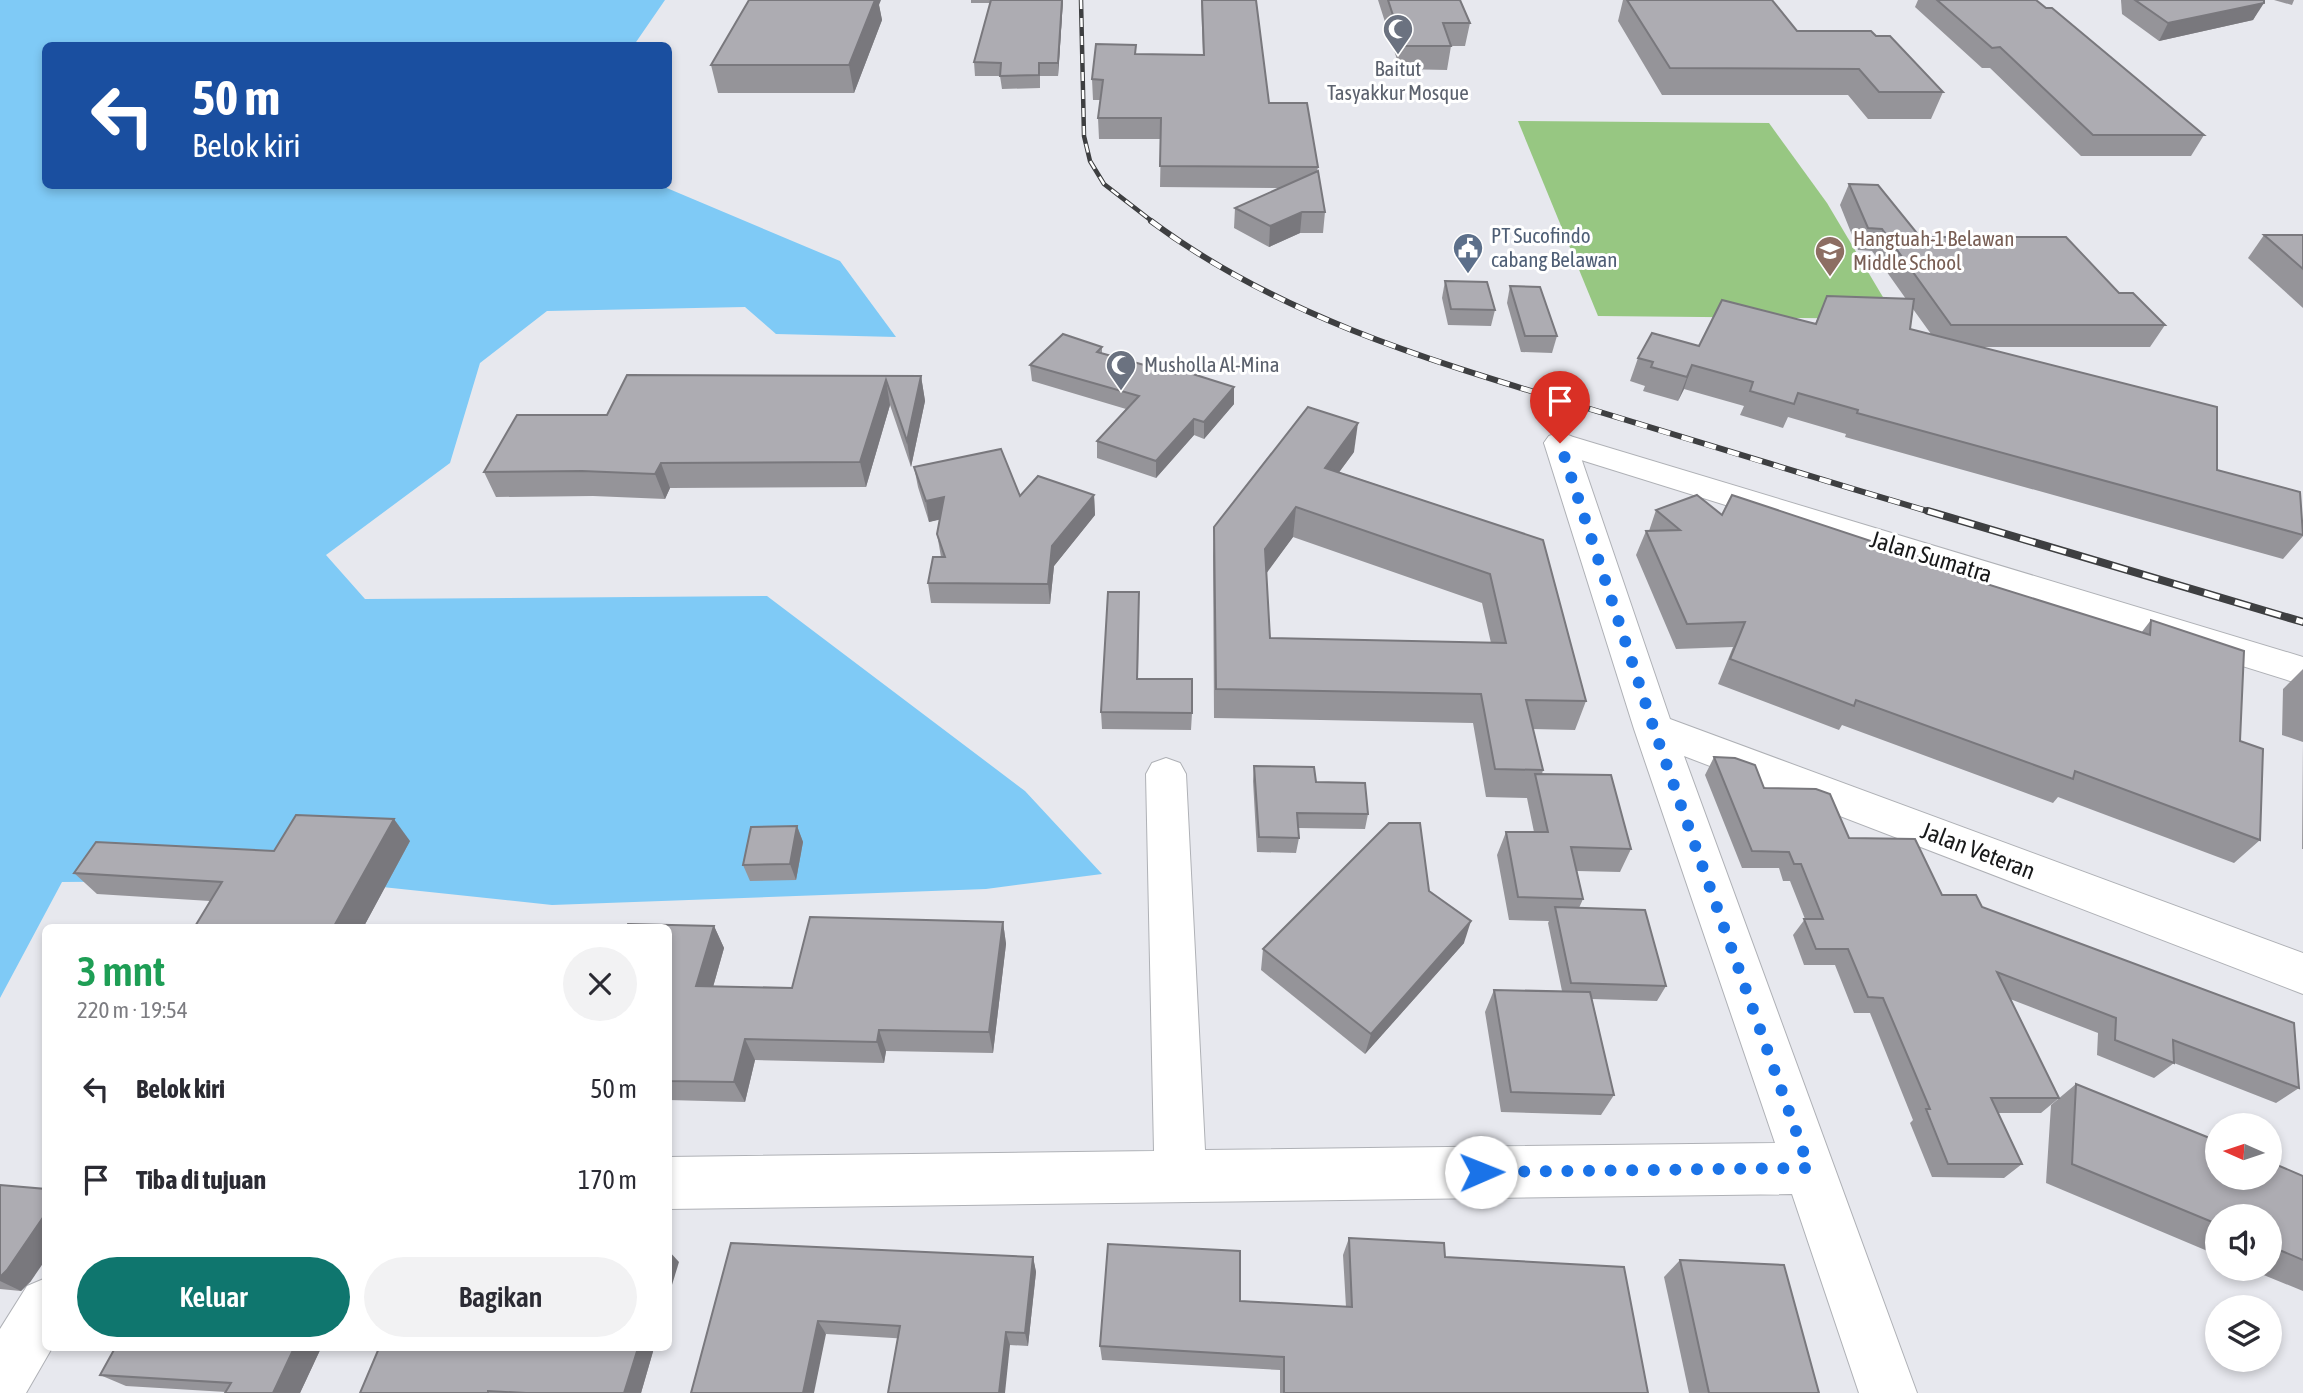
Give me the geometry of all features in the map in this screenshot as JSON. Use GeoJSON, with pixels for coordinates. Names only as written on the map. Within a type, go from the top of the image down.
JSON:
{"type":"FeatureCollection","features":[{"type":"Feature","properties":{"kind":"main road","name":"Jalan Sumatra"},"geometry":{"type":"LineString","coordinates":[[1654,729],[1560,443],[2303,671]]}},
{"type":"Feature","properties":{"kind":"main road","name":"Jalan Veteran"},"geometry":{"type":"LineString","coordinates":[[1654,729],[2303,974]]}},
{"type":"Feature","properties":{"kind":"main road"},"geometry":{"type":"LineString","coordinates":[[1654,729],[1888,1393]]}},
{"type":"Feature","properties":{"kind":"main road"},"geometry":{"type":"LineString","coordinates":[[1166,774],[1180,1176]]}},
{"type":"Feature","properties":{"kind":"main road"},"geometry":{"type":"LineString","coordinates":[[672,1183],[1809,1168]]}},
{"type":"Feature","properties":{"kind":"main road"},"geometry":{"type":"LineString","coordinates":[[0,1383],[42,1312]]}},
{"type":"Feature","properties":{"kind":"green space"},"geometry":{"type":"Polygon","coordinates":[[[1518,121],[1769,123],[1827,203],[1896,319],[1598,316],[1518,121]]]}},
{"type":"Feature","properties":{"kind":"water"},"geometry":{"type":"Polygon","coordinates":[[[0,0],[665,0],[636,42],[42,42],[42,189],[669,189],[840,261],[896,337],[776,334],[745,307],[547,311],[480,363],[450,463],[326,555],[365,599],[767,596],[1025,791],[1102,874],[986,889],[552,905],[316,880],[62,882],[0,998],[0,0]]]}},
{"type":"Feature","properties":{"kind":"building"},"geometry":{"type":"Polygon","coordinates":[[[749,0],[875,0],[849,65],[711,65],[749,0]]]}},
{"type":"Feature","properties":{"kind":"building"},"geometry":{"type":"Polygon","coordinates":[[[991,0],[1062,0],[1058,63],[1039,63],[1039,75],[1000,76],[1001,63],[974,62],[991,0]]]}},
{"type":"Feature","properties":{"kind":"building"},"geometry":{"type":"Polygon","coordinates":[[[1202,0],[1256,0],[1269,103],[1307,103],[1318,167],[1160,166],[1161,118],[1098,118],[1103,80],[1092,79],[1096,44],[1136,45],[1135,54],[1204,55],[1202,0]]]}},
{"type":"Feature","properties":{"kind":"building"},"geometry":{"type":"Polygon","coordinates":[[[1388,0],[1460,0],[1470,23],[1443,23],[1451,46],[1403,46],[1388,0]]]}},
{"type":"Feature","properties":{"kind":"building"},"geometry":{"type":"Polygon","coordinates":[[[1627,0],[1772,0],[1797,31],[1871,31],[1876,36],[1890,36],[1943,92],[1879,92],[1859,69],[1670,68],[1627,0]]]}},
{"type":"Feature","properties":{"kind":"building"},"geometry":{"type":"Polygon","coordinates":[[[1937,0],[2036,0],[2046,8],[2052,8],[2204,135],[2093,135],[2000,47],[1992,48],[1937,0]]]}},
{"type":"Feature","properties":{"kind":"building"},"geometry":{"type":"Polygon","coordinates":[[[2135,0],[2264,0],[2264,3],[2168,23],[2135,0]]]}},
{"type":"Feature","properties":{"kind":"building"},"geometry":{"type":"Polygon","coordinates":[[[1318,171],[1325,212],[1302,212],[1270,226],[1235,208],[1318,171]]]}},
{"type":"Feature","properties":{"kind":"building"},"geometry":{"type":"Polygon","coordinates":[[[1849,184],[1878,185],[1920,237],[2066,237],[2119,293],[2133,293],[2165,325],[1951,325],[1882,229],[1868,228],[1849,184]]]}},
{"type":"Feature","properties":{"kind":"building"},"geometry":{"type":"Polygon","coordinates":[[[2264,235],[2303,235],[2303,269],[2264,235]]]}},
{"type":"Feature","properties":{"kind":"building"},"geometry":{"type":"Polygon","coordinates":[[[1445,281],[1487,282],[1495,310],[1451,309],[1445,281]]]}},
{"type":"Feature","properties":{"kind":"building"},"geometry":{"type":"Polygon","coordinates":[[[1510,286],[1540,287],[1557,336],[1525,336],[1510,286]]]}},
{"type":"Feature","properties":{"kind":"building"},"geometry":{"type":"Polygon","coordinates":[[[1827,296],[1914,299],[1910,329],[2217,407],[2217,470],[2300,492],[2303,535],[1857,413],[1858,410],[1798,393],[1794,404],[1750,391],[1753,382],[1692,365],[1687,377],[1651,367],[1653,362],[1638,358],[1652,333],[1699,346],[1722,300],[1816,324],[1827,296]]]}},
{"type":"Feature","properties":{"kind":"building"},"geometry":{"type":"Polygon","coordinates":[[[1063,334],[1102,347],[1097,352],[1177,374],[1180,370],[1234,387],[1204,422],[1194,419],[1156,461],[1097,441],[1139,396],[1030,365],[1063,334]]]}},
{"type":"Feature","properties":{"kind":"building"},"geometry":{"type":"Polygon","coordinates":[[[627,375],[921,376],[907,441],[886,380],[860,462],[661,463],[655,474],[582,471],[484,472],[517,415],[607,415],[627,375]]]}},
{"type":"Feature","properties":{"kind":"building"},"geometry":{"type":"Polygon","coordinates":[[[1308,407],[1358,423],[1325,468],[1543,540],[1586,701],[1526,700],[1543,770],[1495,769],[1481,694],[1216,689],[1214,527],[1308,407]],[[1296,507],[1265,549],[1270,638],[1506,643],[1490,574],[1296,507]]]}},
{"type":"Feature","properties":{"kind":"building"},"geometry":{"type":"Polygon","coordinates":[[[1001,449],[1020,496],[1038,476],[1094,495],[1052,546],[1048,584],[928,583],[933,557],[945,557],[937,534],[944,497],[926,501],[914,467],[1001,449]]]}},
{"type":"Feature","properties":{"kind":"building"},"geometry":{"type":"Polygon","coordinates":[[[1697,495],[1722,515],[1732,495],[1946,566],[1945,571],[2150,635],[2151,620],[2244,651],[2240,741],[2263,749],[2260,840],[2075,771],[2073,779],[1856,700],[1854,706],[1730,659],[1745,622],[1687,624],[1646,531],[1680,530],[1656,510],[1697,495]]]}},
{"type":"Feature","properties":{"kind":"building"},"geometry":{"type":"Polygon","coordinates":[[[1108,592],[1139,592],[1137,679],[1192,679],[1192,713],[1101,712],[1108,592]]]}},
{"type":"Feature","properties":{"kind":"building"},"geometry":{"type":"Polygon","coordinates":[[[1714,757],[1735,758],[1755,765],[1764,788],[1816,789],[1830,794],[1849,838],[1915,839],[1942,895],[1976,895],[1982,907],[2294,1023],[2299,1088],[2173,1040],[2174,1063],[2115,1040],[2116,1018],[1997,972],[2059,1098],[1991,1098],[2022,1164],[1948,1164],[1926,1109],[1930,1109],[1883,998],[1868,997],[1848,949],[1816,949],[1804,919],[1823,919],[1801,864],[1794,864],[1789,852],[1752,851],[1714,757]]]}},
{"type":"Feature","properties":{"kind":"building"},"geometry":{"type":"Polygon","coordinates":[[[1254,766],[1314,767],[1316,782],[1365,783],[1368,814],[1297,813],[1299,838],[1259,837],[1254,766]]]}},
{"type":"Feature","properties":{"kind":"building"},"geometry":{"type":"Polygon","coordinates":[[[1535,774],[1611,775],[1631,849],[1571,847],[1583,899],[1518,897],[1506,832],[1548,832],[1535,774]]]}},
{"type":"Feature","properties":{"kind":"building"},"geometry":{"type":"Polygon","coordinates":[[[296,815],[394,819],[335,924],[196,924],[222,882],[74,873],[96,842],[274,851],[296,815]]]}},
{"type":"Feature","properties":{"kind":"building"},"geometry":{"type":"Polygon","coordinates":[[[1389,823],[1420,823],[1429,891],[1471,921],[1371,1034],[1263,949],[1389,823]]]}},
{"type":"Feature","properties":{"kind":"building"},"geometry":{"type":"Polygon","coordinates":[[[797,826],[790,864],[743,865],[751,827],[797,826]]]}},
{"type":"Feature","properties":{"kind":"building"},"geometry":{"type":"Polygon","coordinates":[[[1555,907],[1645,910],[1666,986],[1571,983],[1555,907]]]}},
{"type":"Feature","properties":{"kind":"building"},"geometry":{"type":"Polygon","coordinates":[[[810,917],[1003,922],[989,1032],[879,1030],[877,1042],[745,1039],[734,1082],[672,1081],[672,925],[714,926],[696,986],[792,988],[810,917]]]}},
{"type":"Feature","properties":{"kind":"building"},"geometry":{"type":"Polygon","coordinates":[[[1494,990],[1590,992],[1614,1095],[1511,1092],[1494,990]]]}},
{"type":"Feature","properties":{"kind":"building"},"geometry":{"type":"Polygon","coordinates":[[[2076,1084],[2205,1136],[2205,1190],[2282,1190],[2282,1167],[2303,1176],[2303,1260],[2282,1251],[2282,1204],[2205,1204],[2205,1219],[2072,1164],[2076,1084]]]}},
{"type":"Feature","properties":{"kind":"building"},"geometry":{"type":"Polygon","coordinates":[[[0,1185],[42,1189],[42,1219],[0,1277],[0,1185]]]}},
{"type":"Feature","properties":{"kind":"building"},"geometry":{"type":"Polygon","coordinates":[[[1349,1238],[1444,1243],[1445,1257],[1624,1267],[1648,1393],[1284,1393],[1284,1357],[1100,1346],[1108,1244],[1240,1251],[1240,1301],[1352,1307],[1349,1238]]]}},
{"type":"Feature","properties":{"kind":"building"},"geometry":{"type":"Polygon","coordinates":[[[731,1243],[1033,1257],[1025,1333],[1006,1332],[999,1393],[888,1393],[900,1326],[818,1321],[803,1393],[691,1393],[731,1243]]]}},
{"type":"Feature","properties":{"kind":"building"},"geometry":{"type":"Polygon","coordinates":[[[1680,1260],[1784,1265],[1819,1393],[1709,1393],[1680,1260]]]}},
{"type":"Feature","properties":{"kind":"building"},"geometry":{"type":"Polygon","coordinates":[[[113,1351],[293,1351],[273,1393],[225,1393],[231,1383],[100,1375],[113,1351]]]}},
{"type":"Feature","properties":{"kind":"building"},"geometry":{"type":"Polygon","coordinates":[[[378,1351],[637,1351],[624,1393],[360,1393],[378,1351]]]}},
{"type":"Feature","properties":{"kind":"railway"},"geometry":{"type":"LineString","coordinates":[[1081,0],[1084,136],[1090,161],[1104,184],[1153,222]]}},
{"type":"Feature","properties":{"kind":"railway"},"geometry":{"type":"LineString","coordinates":[[1151,221],[1201,255],[1253,285],[1361,334],[1474,373],[1934,513]]}},
{"type":"Feature","properties":{"kind":"railway"},"geometry":{"type":"LineString","coordinates":[[1928,511],[2303,622]]}},
{"type":"Feature","properties":{"kind":"place","name":"Baitut Tasyakkur Mosque"},"geometry":{"type":"Point","coordinates":[1398,56]}},
{"type":"Feature","properties":{"kind":"place","name":"PT Sucofindo cabang Belawan"},"geometry":{"type":"Point","coordinates":[1468,275]}},
{"type":"Feature","properties":{"kind":"place","name":"Hangtuah-1 Belawan Middle School"},"geometry":{"type":"Point","coordinates":[1830,278]}},
{"type":"Feature","properties":{"kind":"place","name":"Musholla Al-Mina"},"geometry":{"type":"Point","coordinates":[1121,392]}},
{"type":"Feature","properties":{"kind":"route"},"geometry":{"type":"LineString","coordinates":[[1481,1172],[1809,1168],[1654,729],[1560,443]]}}]}
